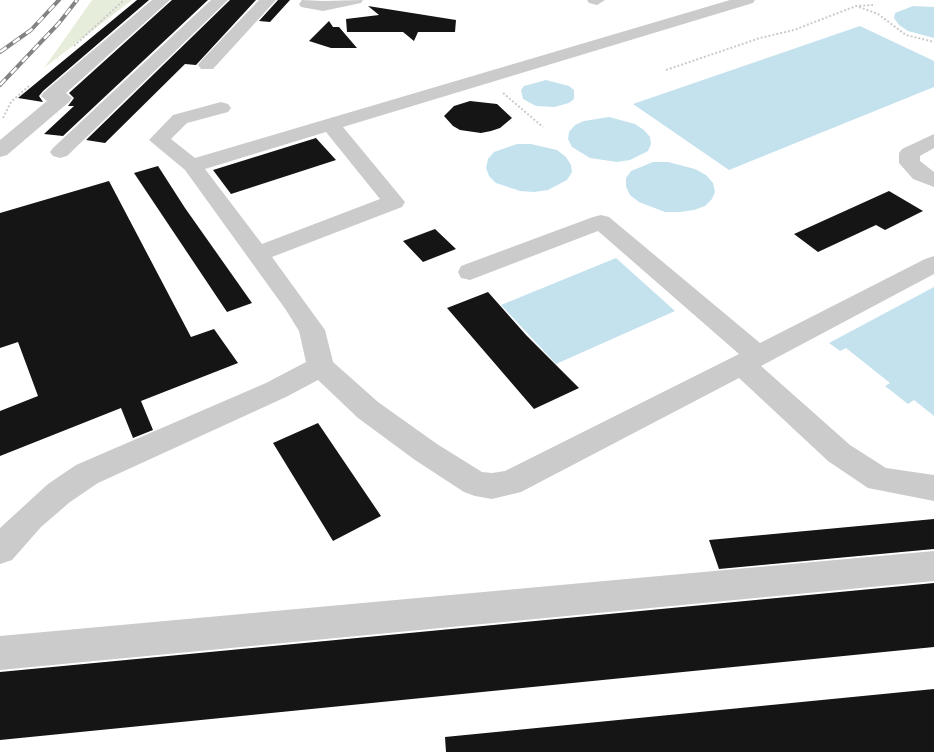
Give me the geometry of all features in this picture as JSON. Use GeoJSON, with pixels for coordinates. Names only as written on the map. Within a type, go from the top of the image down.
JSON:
{"type":"FeatureCollection","features":[{"type":"Feature","properties":{"kind":"street"},"geometry":{"type":"LineString","coordinates":[[0,134],[47,104],[62,98],[51,96],[162,0]]}},
{"type":"Feature","properties":{"kind":"street"},"geometry":{"type":"LineString","coordinates":[[60,152],[220,0]]}},
{"type":"Feature","properties":{"kind":"street"},"geometry":{"type":"LineString","coordinates":[[207,65],[268,0]]}},
{"type":"Feature","properties":{"kind":"street"},"geometry":{"type":"LineString","coordinates":[[310,0],[307,4],[323,6],[355,0]]}},
{"type":"Feature","properties":{"kind":"street"},"geometry":{"type":"LineString","coordinates":[[192,166],[747,0]]}},
{"type":"Feature","properties":{"kind":"street"},"geometry":{"type":"LineString","coordinates":[[47,104],[100,114]]}},
{"type":"Feature","properties":{"kind":"street"},"geometry":{"type":"LineString","coordinates":[[0,151],[47,104]]}},
{"type":"Feature","properties":{"kind":"street"},"geometry":{"type":"LineString","coordinates":[[220,108],[180,120],[159,140],[192,166],[312,330],[321,366],[368,410],[426,452],[475,484],[492,486],[510,483],[527,475],[615,427],[750,360],[934,264]]}},
{"type":"Feature","properties":{"kind":"street"},"geometry":{"type":"LineString","coordinates":[[257,254],[401,210],[330,125]]}},
{"type":"Feature","properties":{"kind":"street"},"geometry":{"type":"LineString","coordinates":[[934,140],[909,152],[910,163],[921,174],[934,181]]}},
{"type":"Feature","properties":{"kind":"street"},"geometry":{"type":"LineString","coordinates":[[470,272],[601,222],[750,360],[839,453],[879,479],[934,488]]}},
{"type":"Feature","properties":{"kind":"street"},"geometry":{"type":"LineString","coordinates":[[0,550],[37,512],[59,493],[87,474],[276,390],[321,366]]}},
{"type":"Feature","properties":{"kind":"street"},"geometry":{"type":"LineString","coordinates":[[0,653],[934,566]]}},
{"type":"Feature","properties":{"kind":"path"},"geometry":{"type":"LineString","coordinates":[[666,70],[760,38],[794,30],[856,6],[873,5]]}},
{"type":"Feature","properties":{"kind":"path"},"geometry":{"type":"LineString","coordinates":[[856,6],[878,14],[906,34],[934,42]]}},
{"type":"Feature","properties":{"kind":"path"},"geometry":{"type":"LineString","coordinates":[[486,79],[543,127]]}},
{"type":"Feature","properties":{"kind":"green space"},"geometry":{"type":"Polygon","coordinates":[[[92,0],[132,0],[44,68],[59,47],[92,0]]]}},
{"type":"Feature","properties":{"kind":"water"},"geometry":{"type":"Polygon","coordinates":[[[913,6],[934,7],[934,38],[908,31],[899,25],[894,18],[895,13],[913,6]]]}},
{"type":"Feature","properties":{"kind":"water"},"geometry":{"type":"Polygon","coordinates":[[[860,26],[934,61],[934,87],[729,170],[633,104],[860,26]]]}},
{"type":"Feature","properties":{"kind":"water"},"geometry":{"type":"Polygon","coordinates":[[[546,80],[569,86],[574,90],[574,99],[569,103],[554,107],[536,106],[523,99],[521,90],[524,86],[546,80]]]}},
{"type":"Feature","properties":{"kind":"water"},"geometry":{"type":"Polygon","coordinates":[[[609,117],[635,124],[644,130],[650,137],[651,144],[648,151],[630,160],[617,162],[590,158],[572,147],[568,139],[569,132],[575,125],[584,121],[609,117]]]}},
{"type":"Feature","properties":{"kind":"water"},"geometry":{"type":"Polygon","coordinates":[[[517,144],[531,144],[557,150],[566,157],[571,165],[572,172],[567,180],[548,190],[520,191],[496,183],[489,176],[486,168],[488,159],[494,152],[517,144]]]}},
{"type":"Feature","properties":{"kind":"water"},"geometry":{"type":"Polygon","coordinates":[[[653,162],[668,162],[695,169],[706,175],[713,183],[715,192],[712,199],[705,206],[680,212],[665,212],[639,202],[630,195],[626,187],[626,178],[631,171],[653,162]]]}},
{"type":"Feature","properties":{"kind":"water"},"geometry":{"type":"Polygon","coordinates":[[[616,258],[675,311],[556,364],[501,305],[616,258]]]}},
{"type":"Feature","properties":{"kind":"water"},"geometry":{"type":"Polygon","coordinates":[[[934,287],[934,416],[914,400],[908,404],[885,386],[890,383],[846,348],[840,351],[829,343],[934,287]]]}},
{"type":"Feature","properties":{"kind":"building"},"geometry":{"type":"Polygon","coordinates":[[[137,0],[149,0],[43,91],[39,96],[43,102],[18,98],[137,0]]]}},
{"type":"Feature","properties":{"kind":"building"},"geometry":{"type":"Polygon","coordinates":[[[172,0],[208,0],[63,136],[44,134],[74,106],[68,106],[74,98],[69,93],[172,0]]]}},
{"type":"Feature","properties":{"kind":"building"},"geometry":{"type":"Polygon","coordinates":[[[230,0],[256,0],[196,65],[185,64],[105,143],[86,140],[230,0]]]}},
{"type":"Feature","properties":{"kind":"building"},"geometry":{"type":"Polygon","coordinates":[[[278,0],[290,0],[270,22],[259,21],[278,0]]]}},
{"type":"Feature","properties":{"kind":"building"},"geometry":{"type":"Polygon","coordinates":[[[368,6],[456,20],[455,32],[418,32],[414,41],[403,32],[347,32],[346,19],[379,15],[368,6]]]}},
{"type":"Feature","properties":{"kind":"building"},"geometry":{"type":"Polygon","coordinates":[[[329,21],[333,27],[339,27],[357,48],[331,48],[309,41],[329,21]]]}},
{"type":"Feature","properties":{"kind":"building"},"geometry":{"type":"Polygon","coordinates":[[[470,101],[497,104],[512,118],[500,128],[491,131],[481,133],[460,130],[453,126],[444,116],[454,106],[470,101]]]}},
{"type":"Feature","properties":{"kind":"building"},"geometry":{"type":"Polygon","coordinates":[[[316,138],[336,160],[231,194],[213,170],[316,138]]]}},
{"type":"Feature","properties":{"kind":"building"},"geometry":{"type":"Polygon","coordinates":[[[158,166],[252,303],[227,312],[134,173],[158,166]]]}},
{"type":"Feature","properties":{"kind":"building"},"geometry":{"type":"Polygon","coordinates":[[[109,181],[191,337],[214,329],[238,363],[141,401],[153,430],[133,438],[121,408],[0,456],[0,411],[38,396],[18,342],[0,348],[0,213],[109,181]]]}},
{"type":"Feature","properties":{"kind":"building"},"geometry":{"type":"Polygon","coordinates":[[[889,191],[923,211],[885,230],[876,225],[818,252],[794,234],[889,191]]]}},
{"type":"Feature","properties":{"kind":"building"},"geometry":{"type":"Polygon","coordinates":[[[435,229],[456,249],[423,262],[403,241],[435,229]]]}},
{"type":"Feature","properties":{"kind":"building"},"geometry":{"type":"Polygon","coordinates":[[[488,292],[526,335],[579,388],[534,409],[447,308],[488,292]]]}},
{"type":"Feature","properties":{"kind":"building"},"geometry":{"type":"Polygon","coordinates":[[[318,423],[381,516],[333,541],[273,443],[318,423]]]}},
{"type":"Feature","properties":{"kind":"building"},"geometry":{"type":"Polygon","coordinates":[[[934,519],[934,549],[719,569],[709,540],[934,519]]]}},
{"type":"Feature","properties":{"kind":"building"},"geometry":{"type":"Polygon","coordinates":[[[934,583],[934,647],[0,740],[0,672],[934,583]]]}},
{"type":"Feature","properties":{"kind":"building"},"geometry":{"type":"Polygon","coordinates":[[[934,689],[934,752],[446,752],[445,737],[934,689]]]}},
{"type":"Feature","properties":{"kind":"railway"},"geometry":{"type":"LineString","coordinates":[[0,52],[31,30],[59,0]]}},
{"type":"Feature","properties":{"kind":"railway"},"geometry":{"type":"LineString","coordinates":[[0,85],[59,23],[77,0]]}}]}
